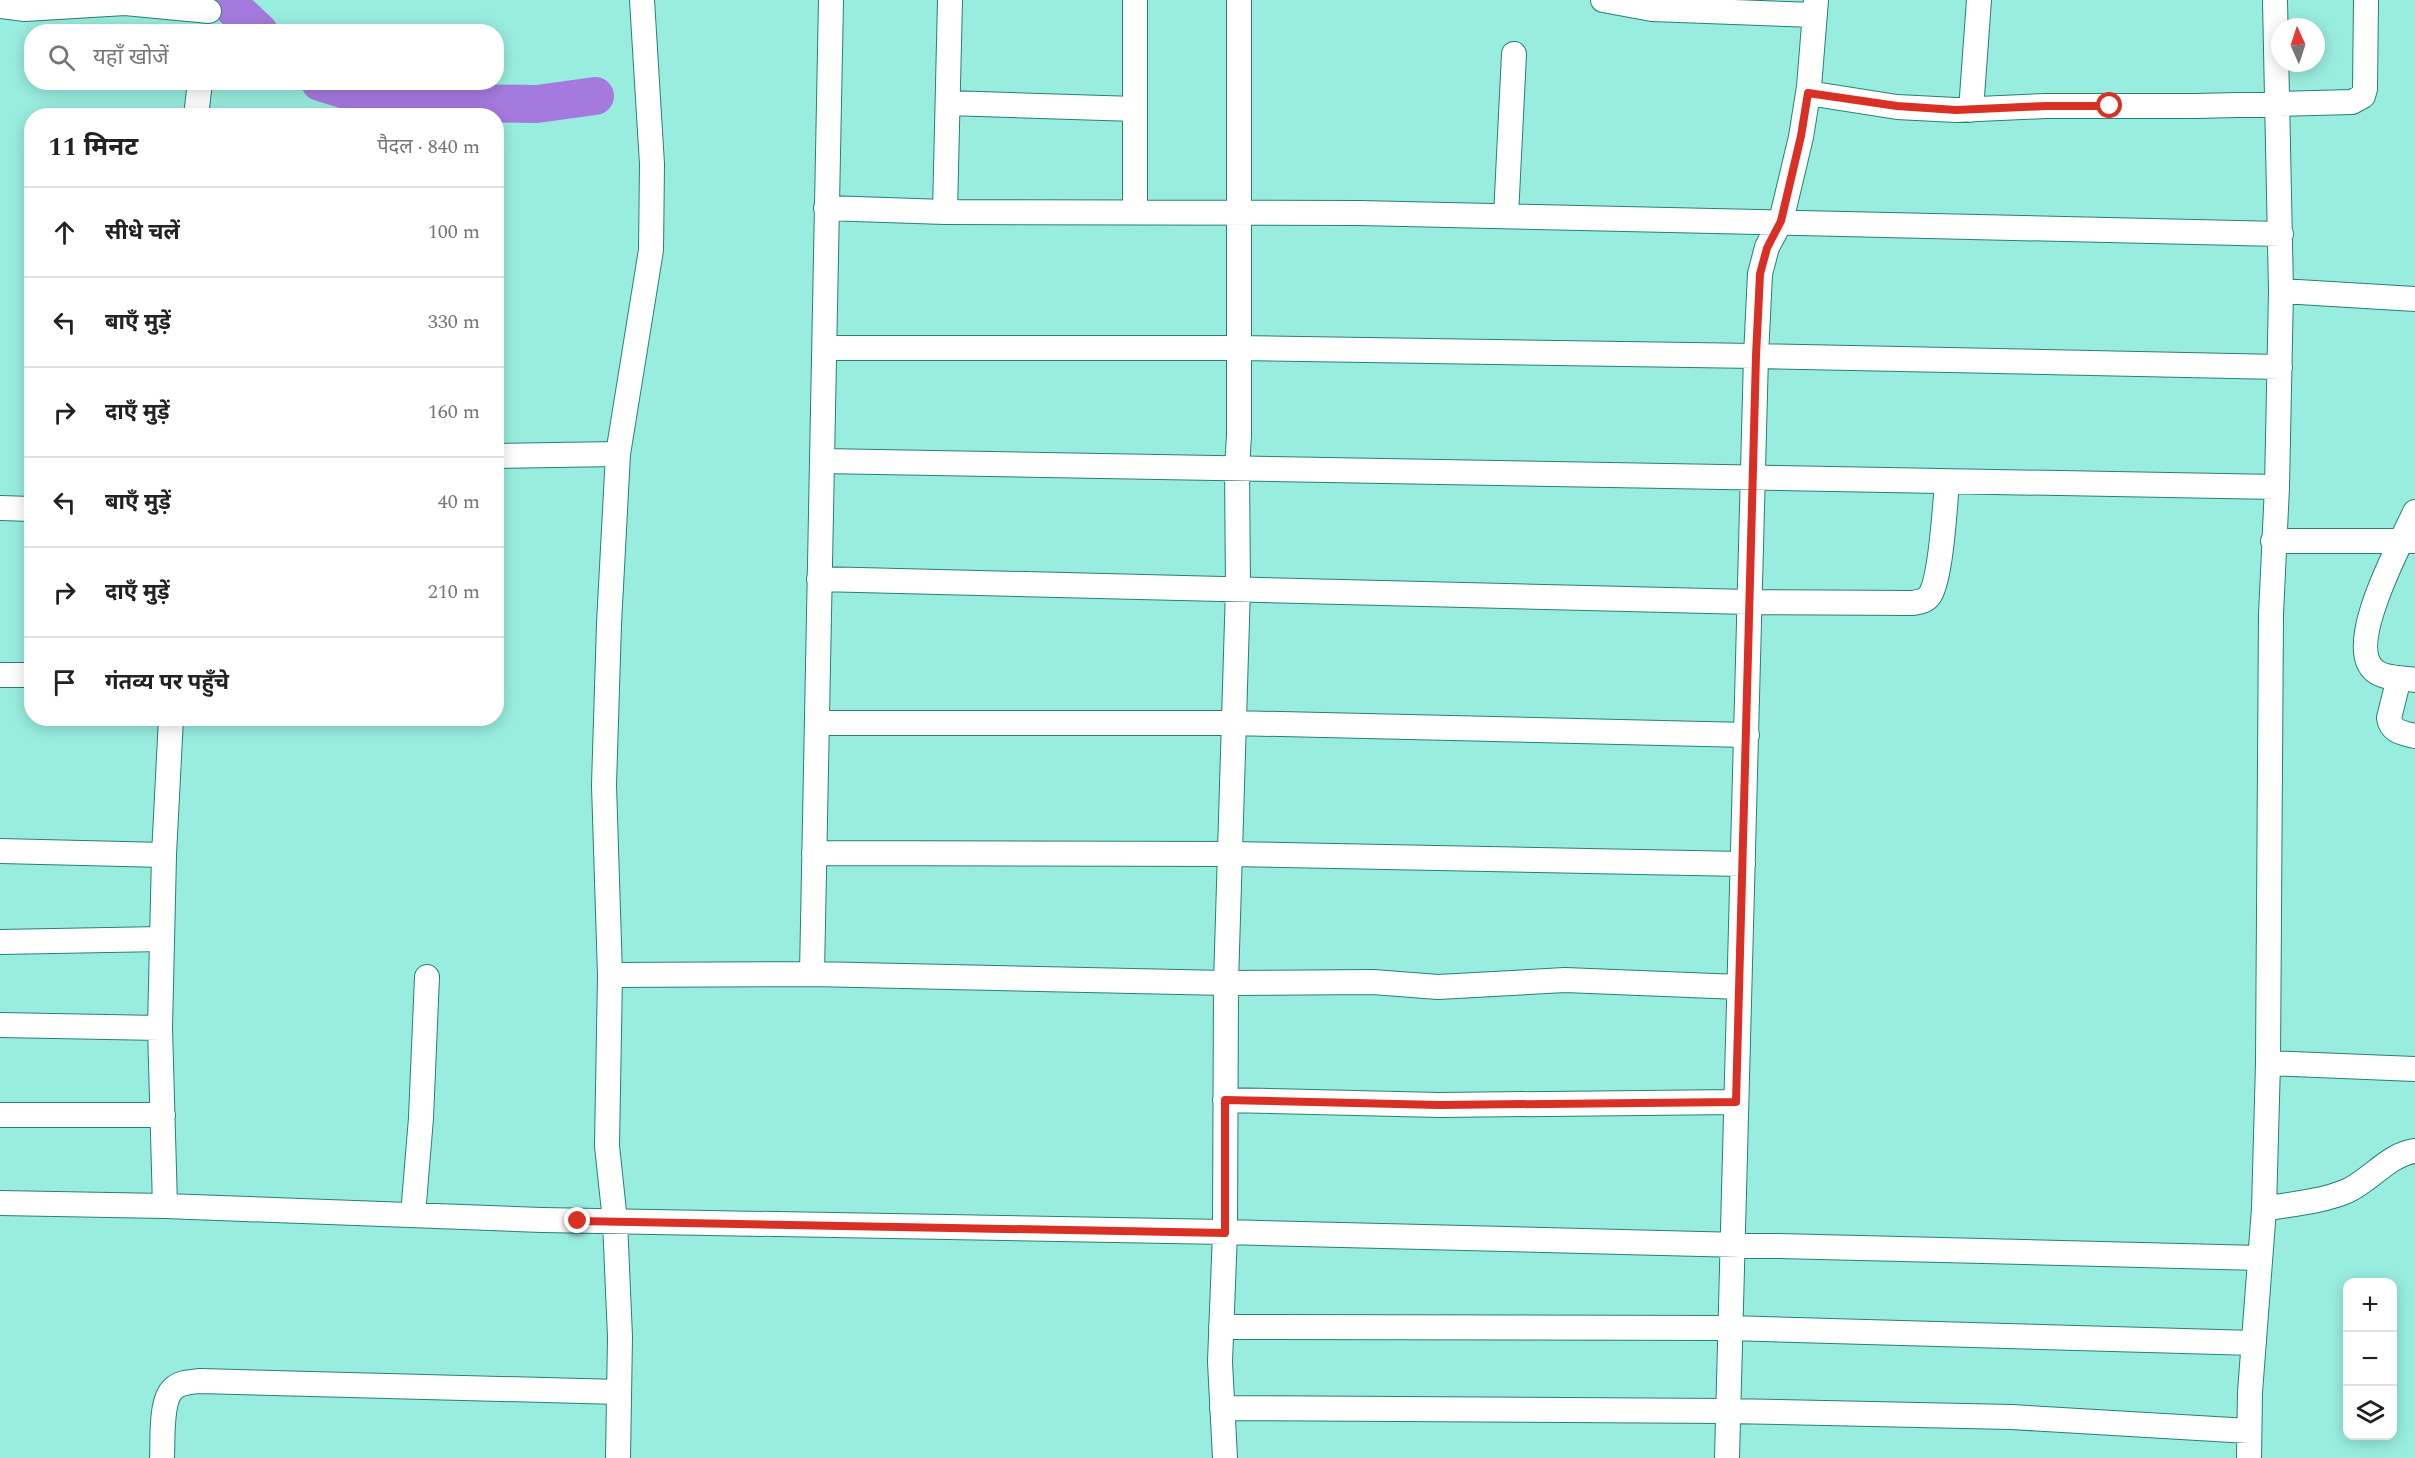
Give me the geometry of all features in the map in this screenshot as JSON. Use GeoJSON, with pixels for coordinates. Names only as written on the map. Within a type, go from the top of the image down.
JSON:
{"type":"FeatureCollection","features":[{"type":"Feature","properties":{"kind":"street"},"geometry":{"type":"LineString","coordinates":[[618,1458],[620,1337],[615,1221],[607,1146],[610,975],[604,785],[609,624],[618,454],[651,250],[652,175],[642,0]]}},
{"type":"Feature","properties":{"kind":"street"},"geometry":{"type":"LineString","coordinates":[[812,974],[831,0]]}},
{"type":"Feature","properties":{"kind":"street"},"geometry":{"type":"LineString","coordinates":[[945,212],[950,0]]}},
{"type":"Feature","properties":{"kind":"street"},"geometry":{"type":"LineString","coordinates":[[1134,0],[1135,211]]}},
{"type":"Feature","properties":{"kind":"street"},"geometry":{"type":"LineString","coordinates":[[1225,1458],[1221,1327],[1225,1233],[1226,983],[1238,588],[1239,0]]}},
{"type":"Feature","properties":{"kind":"street"},"geometry":{"type":"LineString","coordinates":[[1603,0],[1652,9],[1815,8],[1809,84],[1801,136],[1781,221],[1767,248],[1760,274],[1749,602],[1727,1458]]}},
{"type":"Feature","properties":{"kind":"street"},"geometry":{"type":"LineString","coordinates":[[2249,1458],[2254,1343],[2264,1209],[2268,1063],[2273,541],[2277,487],[2281,291],[2275,0]]}},
{"type":"Feature","properties":{"kind":"street"},"geometry":{"type":"LineString","coordinates":[[1809,84],[1897,106],[1971,110],[2046,106],[2196,106],[2352,102],[2363,96],[2366,0]]}},
{"type":"Feature","properties":{"kind":"street"},"geometry":{"type":"LineString","coordinates":[[0,6],[25,9],[125,3],[208,14]]}},
{"type":"Feature","properties":{"kind":"street"},"geometry":{"type":"LineString","coordinates":[[1971,110],[1979,10]]}},
{"type":"Feature","properties":{"kind":"street"},"geometry":{"type":"LineString","coordinates":[[1506,216],[1514,54]]}},
{"type":"Feature","properties":{"kind":"street"},"geometry":{"type":"LineString","coordinates":[[197,108],[199,90]]}},
{"type":"Feature","properties":{"kind":"street"},"geometry":{"type":"LineString","coordinates":[[948,103],[1135,109]]}},
{"type":"Feature","properties":{"kind":"street"},"geometry":{"type":"LineString","coordinates":[[826,208],[945,212],[1240,211],[1781,221],[2281,234]]}},
{"type":"Feature","properties":{"kind":"street"},"geometry":{"type":"LineString","coordinates":[[2281,291],[2415,300]]}},
{"type":"Feature","properties":{"kind":"street"},"geometry":{"type":"LineString","coordinates":[[825,348],[1238,348],[2280,367]]}},
{"type":"Feature","properties":{"kind":"street"},"geometry":{"type":"LineString","coordinates":[[504,456],[618,454]]}},
{"type":"Feature","properties":{"kind":"street"},"geometry":{"type":"LineString","coordinates":[[822,461],[2277,487]]}},
{"type":"Feature","properties":{"kind":"street"},"geometry":{"type":"LineString","coordinates":[[819,579],[1749,602],[1913,603],[1926,599],[1937,576],[1947,482]]}},
{"type":"Feature","properties":{"kind":"street"},"geometry":{"type":"LineString","coordinates":[[0,508],[24,509]]}},
{"type":"Feature","properties":{"kind":"street"},"geometry":{"type":"LineString","coordinates":[[2415,512],[2409,541],[2384,578],[2376,600],[2366,650],[2370,666],[2376,673],[2407,679],[2389,718],[2390,724],[2398,731],[2415,736]]}},
{"type":"Feature","properties":{"kind":"street"},"geometry":{"type":"LineString","coordinates":[[2273,541],[2409,541]]}},
{"type":"Feature","properties":{"kind":"street"},"geometry":{"type":"LineString","coordinates":[[0,675],[24,675]]}},
{"type":"Feature","properties":{"kind":"street"},"geometry":{"type":"LineString","coordinates":[[817,723],[1233,723],[1747,735]]}},
{"type":"Feature","properties":{"kind":"street"},"geometry":{"type":"LineString","coordinates":[[165,1206],[160,1028],[164,855],[171,726]]}},
{"type":"Feature","properties":{"kind":"street"},"geometry":{"type":"LineString","coordinates":[[0,851],[164,855]]}},
{"type":"Feature","properties":{"kind":"street"},"geometry":{"type":"LineString","coordinates":[[814,852],[1230,854],[1743,864]]}},
{"type":"Feature","properties":{"kind":"street"},"geometry":{"type":"LineString","coordinates":[[0,942],[162,939]]}},
{"type":"Feature","properties":{"kind":"street"},"geometry":{"type":"LineString","coordinates":[[610,975],[812,974],[1226,983],[1373,982],[1459,987],[1565,980],[1739,987]]}},
{"type":"Feature","properties":{"kind":"street"},"geometry":{"type":"LineString","coordinates":[[413,1215],[422,1118],[427,977]]}},
{"type":"Feature","properties":{"kind":"street"},"geometry":{"type":"LineString","coordinates":[[0,1025],[160,1028]]}},
{"type":"Feature","properties":{"kind":"street"},"geometry":{"type":"LineString","coordinates":[[2268,1063],[2415,1069]]}},
{"type":"Feature","properties":{"kind":"street"},"geometry":{"type":"LineString","coordinates":[[1225,1100],[1439,1105],[1736,1102]]}},
{"type":"Feature","properties":{"kind":"street"},"geometry":{"type":"LineString","coordinates":[[0,1115],[163,1115]]}},
{"type":"Feature","properties":{"kind":"street"},"geometry":{"type":"LineString","coordinates":[[2264,1209],[2317,1200],[2347,1191],[2401,1155],[2415,1150]]}},
{"type":"Feature","properties":{"kind":"street"},"geometry":{"type":"LineString","coordinates":[[0,1203],[165,1206],[615,1221],[2260,1258]]}},
{"type":"Feature","properties":{"kind":"street"},"geometry":{"type":"LineString","coordinates":[[1221,1327],[1729,1328],[2254,1343]]}},
{"type":"Feature","properties":{"kind":"street"},"geometry":{"type":"LineString","coordinates":[[162,1458],[168,1396],[174,1387],[185,1383],[200,1381],[619,1392]]}},
{"type":"Feature","properties":{"kind":"street"},"geometry":{"type":"LineString","coordinates":[[1222,1408],[2011,1417],[2249,1431]]}},
{"type":"Feature","properties":{"kind":"waterway"},"geometry":{"type":"LineString","coordinates":[[225,0],[250,24]]}},
{"type":"Feature","properties":{"kind":"waterway"},"geometry":{"type":"LineString","coordinates":[[346,90],[385,102],[537,104],[595,96]]}},
{"type":"Feature","properties":{"kind":"route"},"geometry":{"type":"LineString","coordinates":[[578,1221],[1225,1233],[1225,1100],[1439,1105],[1736,1102],[1760,274],[1767,248],[1781,221],[1801,136],[1808,93],[1897,106],[1956,110],[2110,106]]}}]}
